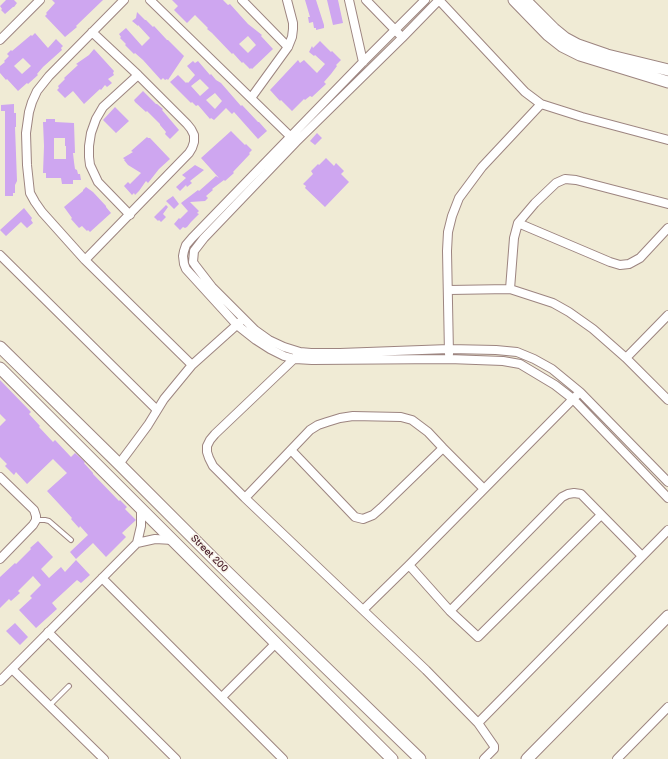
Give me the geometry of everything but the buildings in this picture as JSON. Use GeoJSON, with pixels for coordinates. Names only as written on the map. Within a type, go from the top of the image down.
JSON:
{"type":"FeatureCollection","features":[{"type":"Feature","properties":{"kind":"street"},"geometry":{"type":"LineString","coordinates":[[0,40],[40,0]]}},
{"type":"Feature","properties":{"kind":"street"},"geometry":{"type":"LineString","coordinates":[[124,0],[49,76],[37,91],[29,112],[26,133],[30,193],[42,212],[85,260],[192,364]]}},
{"type":"Feature","properties":{"kind":"street"},"geometry":{"type":"LineString","coordinates":[[150,0],[293,140]]}},
{"type":"Feature","properties":{"kind":"street"},"geometry":{"type":"LineString","coordinates":[[242,0],[288,47]]}},
{"type":"Feature","properties":{"kind":"street"},"geometry":{"type":"LineString","coordinates":[[251,98],[288,47],[292,37],[293,22],[287,0]]}},
{"type":"Feature","properties":{"kind":"street"},"geometry":{"type":"LineString","coordinates":[[349,0],[363,62]]}},
{"type":"Feature","properties":{"kind":"street"},"geometry":{"type":"LineString","coordinates":[[366,0],[402,38]]}},
{"type":"Feature","properties":{"kind":"street"},"geometry":{"type":"LineString","coordinates":[[425,0],[363,62],[197,246],[194,251],[193,262],[197,270],[255,330],[269,340],[300,352],[340,353],[496,350],[518,352],[534,359],[552,369],[580,392],[668,482]]}},
{"type":"Feature","properties":{"kind":"street"},"geometry":{"type":"LineString","coordinates":[[668,140],[582,117],[542,104],[525,92],[439,0],[402,38],[293,140],[192,238],[186,245],[183,256],[186,269],[237,325],[270,350],[284,356],[295,359],[312,360],[449,359],[503,361],[520,364],[555,385],[573,399],[668,498]]}},
{"type":"Feature","properties":{"kind":"street"},"geometry":{"type":"LineString","coordinates":[[514,0],[548,35],[562,46],[580,55],[668,82]]}},
{"type":"Feature","properties":{"kind":"street"},"geometry":{"type":"LineString","coordinates":[[525,0],[565,38],[578,45],[607,55],[668,70]]}},
{"type":"Feature","properties":{"kind":"street"},"geometry":{"type":"LineString","coordinates":[[85,260],[130,215],[189,152],[194,142],[194,135],[187,124],[92,32]]}},
{"type":"Feature","properties":{"kind":"street"},"geometry":{"type":"LineString","coordinates":[[130,215],[98,182],[90,165],[88,146],[96,119],[103,108],[138,75]]}},
{"type":"Feature","properties":{"kind":"street"},"geometry":{"type":"LineString","coordinates":[[449,359],[449,290],[447,251],[448,232],[452,216],[459,198],[482,168],[542,104]]}},
{"type":"Feature","properties":{"kind":"street"},"geometry":{"type":"LineString","coordinates":[[510,290],[514,238],[518,223],[535,203],[556,183],[565,179],[576,180],[668,204]]}},
{"type":"Feature","properties":{"kind":"street"},"geometry":{"type":"LineString","coordinates":[[518,223],[620,265],[629,264],[640,258],[668,228]]}},
{"type":"Feature","properties":{"kind":"street"},"geometry":{"type":"LineString","coordinates":[[0,255],[157,410]]}},
{"type":"Feature","properties":{"kind":"street"},"geometry":{"type":"LineString","coordinates":[[449,290],[510,290],[553,303],[593,329],[626,358],[668,400]]}},
{"type":"Feature","properties":{"kind":"street"},"geometry":{"type":"LineString","coordinates":[[626,358],[668,315]]}},
{"type":"Feature","properties":{"kind":"street"},"geometry":{"type":"LineString","coordinates":[[119,464],[172,388],[192,364],[243,319]]}},
{"type":"Feature","properties":{"kind":"street","name":"Street 200"},"geometry":{"type":"LineString","coordinates":[[0,347],[219,564],[420,759]]}},
{"type":"Feature","properties":{"kind":"street"},"geometry":{"type":"LineString","coordinates":[[300,352],[295,359],[215,434],[207,446],[209,458],[214,466],[245,498],[426,670],[478,723],[494,746],[494,749],[484,759]]}},
{"type":"Feature","properties":{"kind":"street","name":"Street 200"},"geometry":{"type":"LineString","coordinates":[[0,368],[390,756]]}},
{"type":"Feature","properties":{"kind":"street"},"geometry":{"type":"LineString","coordinates":[[363,610],[580,392]]}},
{"type":"Feature","properties":{"kind":"street"},"geometry":{"type":"LineString","coordinates":[[49,417],[59,405]]}},
{"type":"Feature","properties":{"kind":"street"},"geometry":{"type":"LineString","coordinates":[[245,498],[310,430],[318,425],[340,418],[360,416],[400,417],[412,420],[428,432],[484,489]]}},
{"type":"Feature","properties":{"kind":"street"},"geometry":{"type":"LineString","coordinates":[[291,450],[354,517],[363,519],[373,515],[381,508],[443,448]]}},
{"type":"Feature","properties":{"kind":"street"},"geometry":{"type":"LineString","coordinates":[[0,477],[34,510],[36,516],[36,520],[33,525],[0,559]]}},
{"type":"Feature","properties":{"kind":"street"},"geometry":{"type":"LineString","coordinates":[[450,611],[562,497],[568,494],[581,494],[642,556]]}},
{"type":"Feature","properties":{"kind":"street"},"geometry":{"type":"LineString","coordinates":[[0,681],[137,543],[141,526],[141,508]]}},
{"type":"Feature","properties":{"kind":"street"},"geometry":{"type":"LineString","coordinates":[[409,565],[450,611],[478,637],[601,515]]}},
{"type":"Feature","properties":{"kind":"street"},"geometry":{"type":"LineString","coordinates":[[478,723],[668,530]]}},
{"type":"Feature","properties":{"kind":"street"},"geometry":{"type":"LineString","coordinates":[[137,543],[155,539],[173,540]]}},
{"type":"Feature","properties":{"kind":"street"},"geometry":{"type":"LineString","coordinates":[[208,576],[219,564]]}},
{"type":"Feature","properties":{"kind":"street"},"geometry":{"type":"LineString","coordinates":[[102,578],[284,759]]}},
{"type":"Feature","properties":{"kind":"street"},"geometry":{"type":"LineString","coordinates":[[527,759],[668,616]]}},
{"type":"Feature","properties":{"kind":"street"},"geometry":{"type":"LineString","coordinates":[[532,759],[668,623]]}},
{"type":"Feature","properties":{"kind":"street"},"geometry":{"type":"LineString","coordinates":[[48,632],[176,759]]}},
{"type":"Feature","properties":{"kind":"street"},"geometry":{"type":"LineString","coordinates":[[222,697],[276,643]]}},
{"type":"Feature","properties":{"kind":"street"},"geometry":{"type":"LineString","coordinates":[[12,669],[104,759]]}},
{"type":"Feature","properties":{"kind":"street"},"geometry":{"type":"LineString","coordinates":[[617,759],[668,707]]}},
{"type":"Feature","properties":{"kind":"street"},"geometry":{"type":"LineString","coordinates":[[390,756],[401,741]]}},
{"type":"Feature","properties":{"kind":"lane"},"geometry":{"type":"LineString","coordinates":[[36,520],[49,521],[70,540]]}},
{"type":"Feature","properties":{"kind":"lane"},"geometry":{"type":"LineString","coordinates":[[50,706],[69,686]]}}]}
